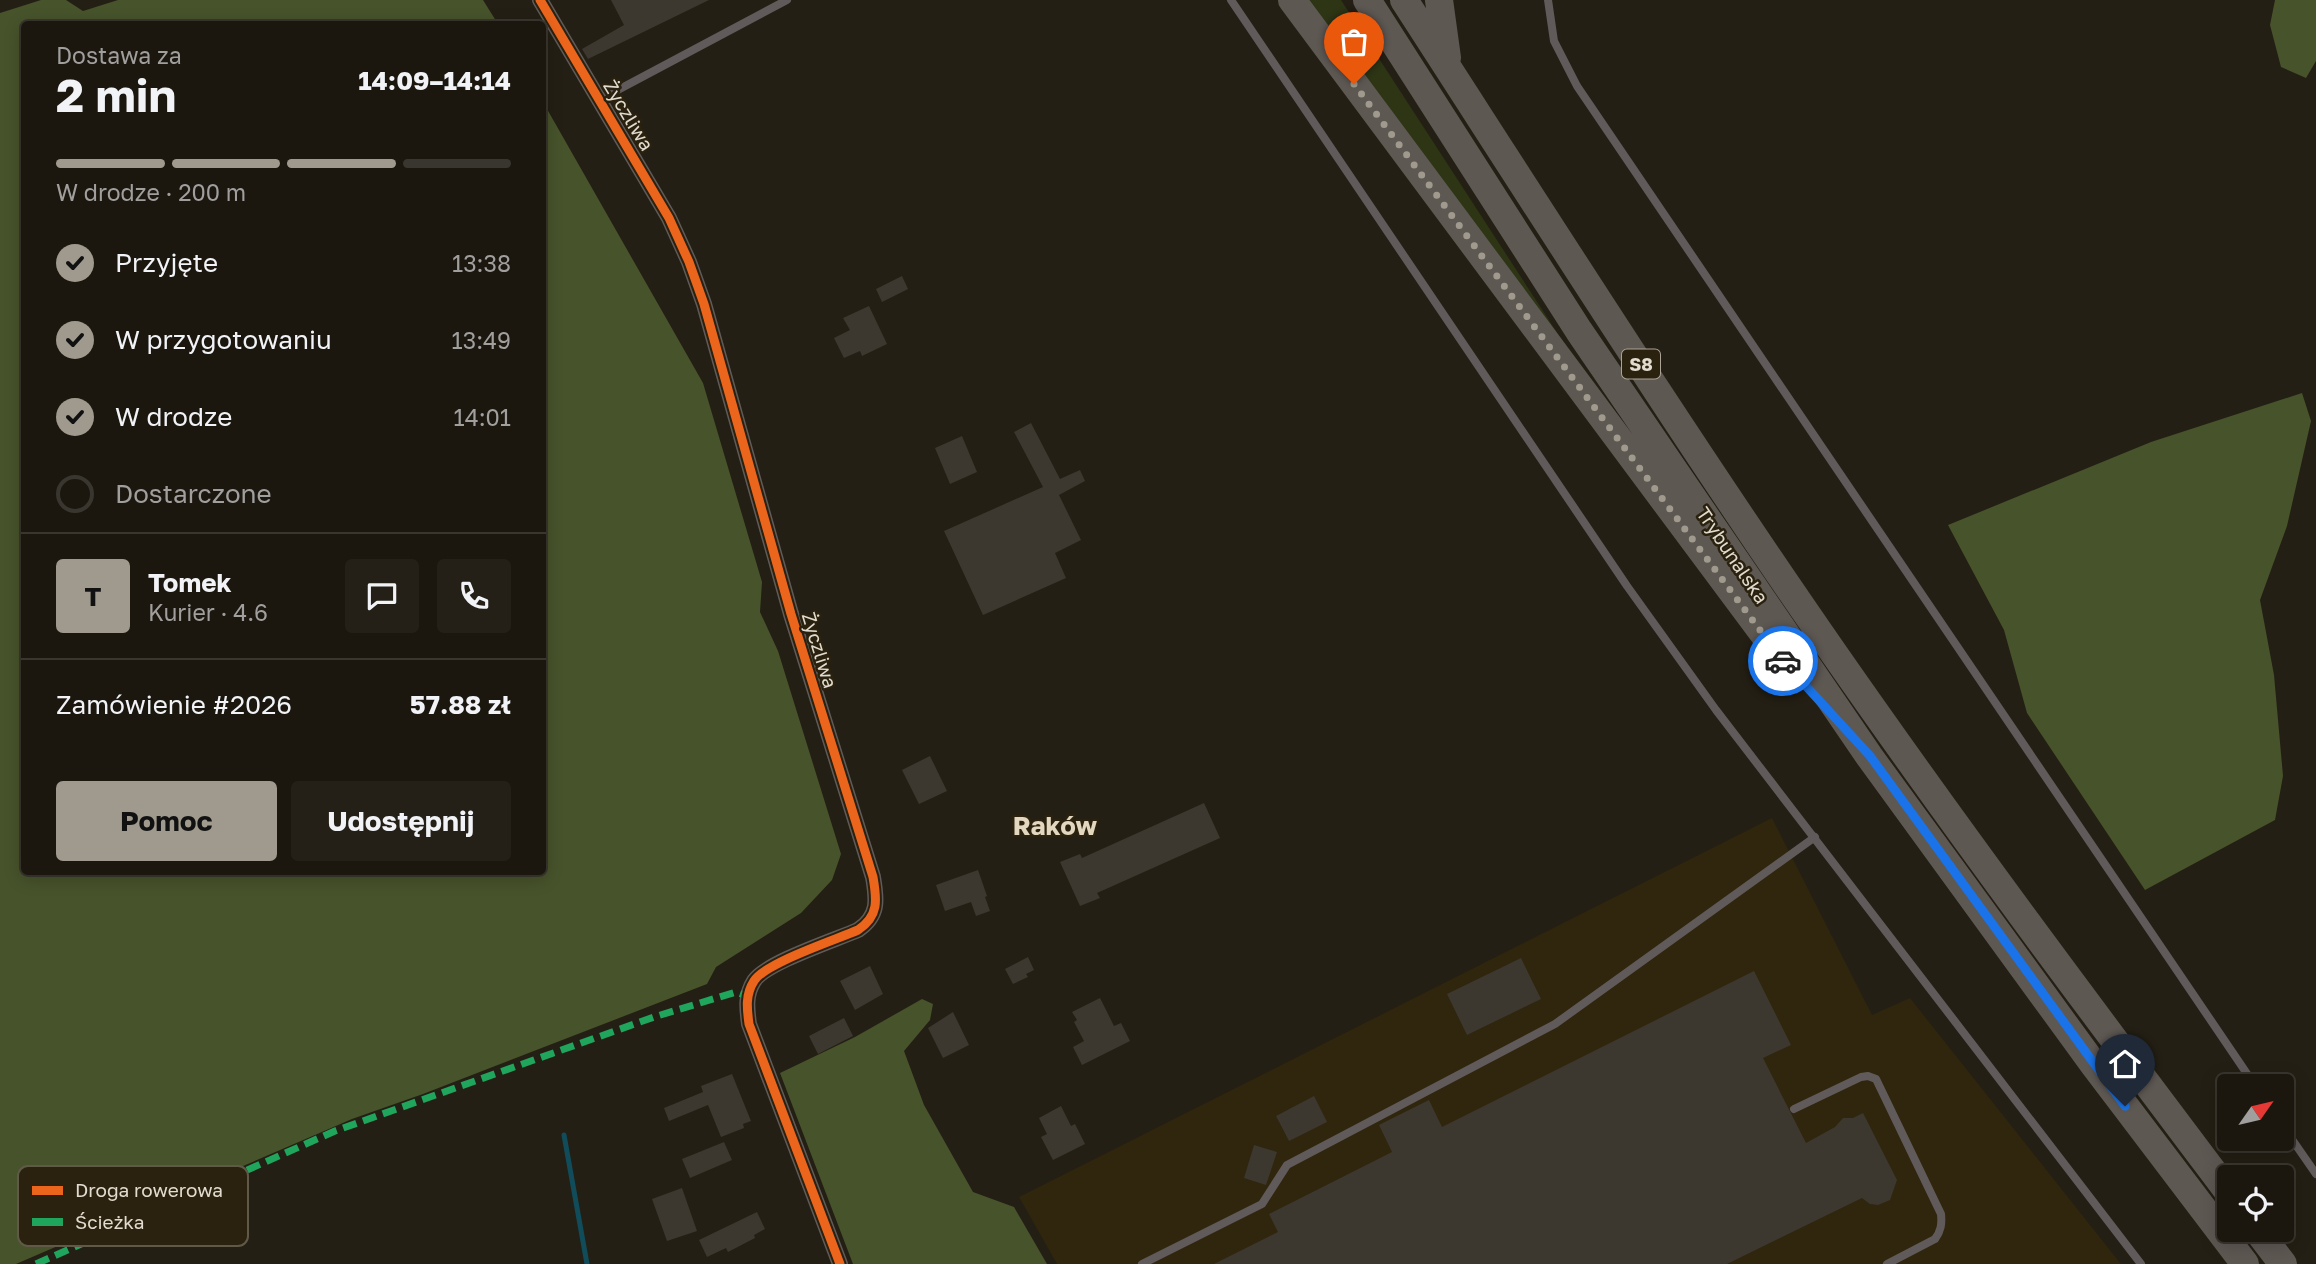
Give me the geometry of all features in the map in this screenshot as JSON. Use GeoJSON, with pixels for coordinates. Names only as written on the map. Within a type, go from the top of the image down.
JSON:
{"type":"FeatureCollection","features":[{"type":"Feature","properties":{"kind":"highway"},"geometry":{"type":"LineString","coordinates":[[1292,0],[1787,666],[1870,756]]}},
{"type":"Feature","properties":{"kind":"highway","name":"Trybunalska"},"geometry":{"type":"LineString","coordinates":[[1367,0],[1579,331],[1870,756],[2086,1054],[2245,1264]]}},
{"type":"Feature","properties":{"kind":"highway","name":"S8"},"geometry":{"type":"LineString","coordinates":[[1404,0],[1452,74]]}},
{"type":"Feature","properties":{"kind":"highway"},"geometry":{"type":"LineString","coordinates":[[1439,0],[1445,51],[1452,74]]}},
{"type":"Feature","properties":{"kind":"highway","name":"Trybunalska"},"geometry":{"type":"LineString","coordinates":[[1452,74],[1833,652],[2007,894],[2217,1177]]}},
{"type":"Feature","properties":{"kind":"highway"},"geometry":{"type":"LineString","coordinates":[[2266,1242],[2283,1264]]}},
{"type":"Feature","properties":{"kind":"street","name":"Życzliwa"},"geometry":{"type":"LineString","coordinates":[[540,0],[669,218],[693,272],[791,614],[873,877],[876,909],[867,924],[767,968],[752,983],[747,996],[749,1024],[840,1264]]}},
{"type":"Feature","properties":{"kind":"lane"},"geometry":{"type":"LineString","coordinates":[[599,100],[787,0]]}},
{"type":"Feature","properties":{"kind":"lane"},"geometry":{"type":"LineString","coordinates":[[1231,0],[1627,586],[1716,710],[2141,1264]]}},
{"type":"Feature","properties":{"kind":"lane"},"geometry":{"type":"LineString","coordinates":[[1548,0],[1554,41],[1577,86],[2247,1074]]}},
{"type":"Feature","properties":{"kind":"lane"},"geometry":{"type":"LineString","coordinates":[[1142,1264],[1262,1204],[1287,1165],[1555,1024],[1815,837]]}},
{"type":"Feature","properties":{"kind":"lane"},"geometry":{"type":"LineString","coordinates":[[1794,1109],[1861,1077],[1876,1079],[1941,1214],[1940,1233],[1935,1239],[1886,1264]]}},
{"type":"Feature","properties":{"kind":"lane"},"geometry":{"type":"LineString","coordinates":[[2294,1142],[2316,1174]]}},
{"type":"Feature","properties":{"kind":"shaded area"},"geometry":{"type":"Polygon","coordinates":[[[1772,818],[1872,1015],[1910,998],[2121,1264],[1057,1264],[1019,1197],[1772,818]]]}},
{"type":"Feature","properties":{"kind":"green space"},"geometry":{"type":"Polygon","coordinates":[[[41,0],[66,0],[83,11],[118,0],[483,0],[496,21],[21,21],[21,875],[546,875],[546,107],[703,383],[762,582],[760,612],[778,651],[841,854],[832,880],[801,913],[716,967],[707,984],[352,1119],[243,1166],[18,1166],[18,1246],[58,1246],[16,1264],[0,1264],[0,13],[41,0]]]}},
{"type":"Feature","properties":{"kind":"green space"},"geometry":{"type":"Polygon","coordinates":[[[1306,0],[1341,0],[1569,351],[1306,0]]]}},
{"type":"Feature","properties":{"kind":"green space"},"geometry":{"type":"Polygon","coordinates":[[[2275,0],[2316,0],[2316,61],[2306,78],[2281,67],[2270,25],[2275,0]]]}},
{"type":"Feature","properties":{"kind":"green space"},"geometry":{"type":"Polygon","coordinates":[[[2302,393],[2311,421],[2287,526],[2260,600],[2274,675],[2283,776],[2275,820],[2145,890],[2027,713],[2004,630],[1948,525],[2151,442],[2302,393]]]}},
{"type":"Feature","properties":{"kind":"green space"},"geometry":{"type":"Polygon","coordinates":[[[922,999],[933,1004],[930,1020],[904,1051],[924,1105],[973,1192],[1014,1207],[1047,1264],[853,1264],[780,1073],[855,1037],[922,999]]]}},
{"type":"Feature","properties":{"kind":"building"},"geometry":{"type":"Polygon","coordinates":[[[611,0],[709,0],[588,59],[582,49],[624,25],[611,0]]]}},
{"type":"Feature","properties":{"kind":"building"},"geometry":{"type":"Polygon","coordinates":[[[902,276],[908,289],[882,302],[876,289],[902,276]]]}},
{"type":"Feature","properties":{"kind":"building"},"geometry":{"type":"Polygon","coordinates":[[[869,306],[887,344],[862,356],[860,351],[844,358],[834,338],[850,330],[843,318],[869,306]]]}},
{"type":"Feature","properties":{"kind":"building"},"geometry":{"type":"Polygon","coordinates":[[[1031,423],[1060,479],[1080,470],[1085,481],[1059,495],[1081,540],[1055,553],[1066,578],[983,615],[944,531],[1043,487],[1014,432],[1031,423]]]}},
{"type":"Feature","properties":{"kind":"building"},"geometry":{"type":"Polygon","coordinates":[[[962,436],[977,472],[950,484],[935,448],[962,436]]]}},
{"type":"Feature","properties":{"kind":"building"},"geometry":{"type":"Polygon","coordinates":[[[930,756],[947,791],[919,804],[902,770],[930,756]]]}},
{"type":"Feature","properties":{"kind":"building"},"geometry":{"type":"Polygon","coordinates":[[[1204,803],[1220,838],[1097,893],[1100,898],[1080,906],[1060,862],[1080,854],[1082,858],[1204,803]]]}},
{"type":"Feature","properties":{"kind":"building"},"geometry":{"type":"Polygon","coordinates":[[[978,870],[990,911],[976,916],[971,902],[945,911],[936,885],[978,870]]]}},
{"type":"Feature","properties":{"kind":"building"},"geometry":{"type":"Polygon","coordinates":[[[1028,957],[1034,970],[1026,974],[1028,977],[1013,984],[1005,969],[1028,957]]]}},
{"type":"Feature","properties":{"kind":"building"},"geometry":{"type":"Polygon","coordinates":[[[1521,958],[1541,999],[1467,1035],[1447,994],[1521,958]]]}},
{"type":"Feature","properties":{"kind":"building"},"geometry":{"type":"Polygon","coordinates":[[[870,966],[883,994],[855,1010],[840,981],[870,966]]]}},
{"type":"Feature","properties":{"kind":"building"},"geometry":{"type":"Polygon","coordinates":[[[1754,971],[1791,1045],[1763,1058],[1806,1143],[1835,1127],[1843,1118],[1853,1118],[1863,1113],[1897,1180],[1890,1200],[1878,1205],[1870,1204],[1862,1198],[1727,1264],[1214,1264],[1278,1232],[1269,1214],[1392,1152],[1379,1125],[1429,1100],[1442,1127],[1754,971]]]}},
{"type":"Feature","properties":{"kind":"building"},"geometry":{"type":"Polygon","coordinates":[[[1100,998],[1114,1026],[1121,1023],[1130,1041],[1082,1065],[1073,1047],[1084,1041],[1072,1012],[1100,998]]]}},
{"type":"Feature","properties":{"kind":"building"},"geometry":{"type":"Polygon","coordinates":[[[953,1012],[969,1045],[943,1058],[928,1028],[953,1012]]]}},
{"type":"Feature","properties":{"kind":"building"},"geometry":{"type":"Polygon","coordinates":[[[844,1018],[853,1036],[818,1054],[809,1036],[844,1018]]]}},
{"type":"Feature","properties":{"kind":"building"},"geometry":{"type":"Polygon","coordinates":[[[732,1074],[751,1121],[743,1124],[744,1128],[721,1137],[708,1105],[669,1121],[664,1108],[703,1092],[701,1086],[732,1074]]]}},
{"type":"Feature","properties":{"kind":"building"},"geometry":{"type":"Polygon","coordinates":[[[1314,1096],[1327,1122],[1289,1141],[1276,1116],[1314,1096]]]}},
{"type":"Feature","properties":{"kind":"building"},"geometry":{"type":"Polygon","coordinates":[[[1061,1106],[1071,1126],[1075,1124],[1085,1144],[1053,1160],[1041,1137],[1047,1134],[1039,1118],[1061,1106]]]}},
{"type":"Feature","properties":{"kind":"building"},"geometry":{"type":"Polygon","coordinates":[[[724,1142],[732,1160],[690,1178],[682,1159],[724,1142]]]}},
{"type":"Feature","properties":{"kind":"building"},"geometry":{"type":"Polygon","coordinates":[[[1254,1145],[1277,1152],[1266,1185],[1244,1178],[1254,1145]]]}},
{"type":"Feature","properties":{"kind":"building"},"geometry":{"type":"Polygon","coordinates":[[[682,1188],[697,1231],[667,1241],[652,1199],[682,1188]]]}},
{"type":"Feature","properties":{"kind":"building"},"geometry":{"type":"Polygon","coordinates":[[[757,1212],[765,1229],[754,1235],[755,1238],[728,1252],[726,1248],[707,1257],[699,1240],[757,1212]]]}},
{"type":"Feature","properties":{"kind":"waterway"},"geometry":{"type":"LineString","coordinates":[[564,1135],[587,1264]]}},
{"type":"Feature","properties":{"kind":"marked path"},"geometry":{"type":"LineString","coordinates":[[248,1170],[335,1131],[654,1017],[736,992],[747,996]]}},
{"type":"Feature","properties":{"kind":"marked path"},"geometry":{"type":"LineString","coordinates":[[36,1264],[76,1246]]}},
{"type":"Feature","properties":{"kind":"cycle path"},"geometry":{"type":"LineString","coordinates":[[540,0],[669,218],[689,262],[704,304],[791,614],[873,877],[875,907],[865,925],[761,974],[751,986],[747,1002],[749,1024],[840,1264]]}},
{"type":"Feature","properties":{"kind":"way so far"},"geometry":{"type":"LineString","coordinates":[[1354,84],[1783,661]]}},
{"type":"Feature","properties":{"kind":"district","name":"Raków"},"geometry":{"type":"Point","coordinates":[1055,825]}},
{"type":"Feature","properties":{"kind":"route"},"geometry":{"type":"LineString","coordinates":[[1783,661],[1870,756],[2125,1106]]}}]}
